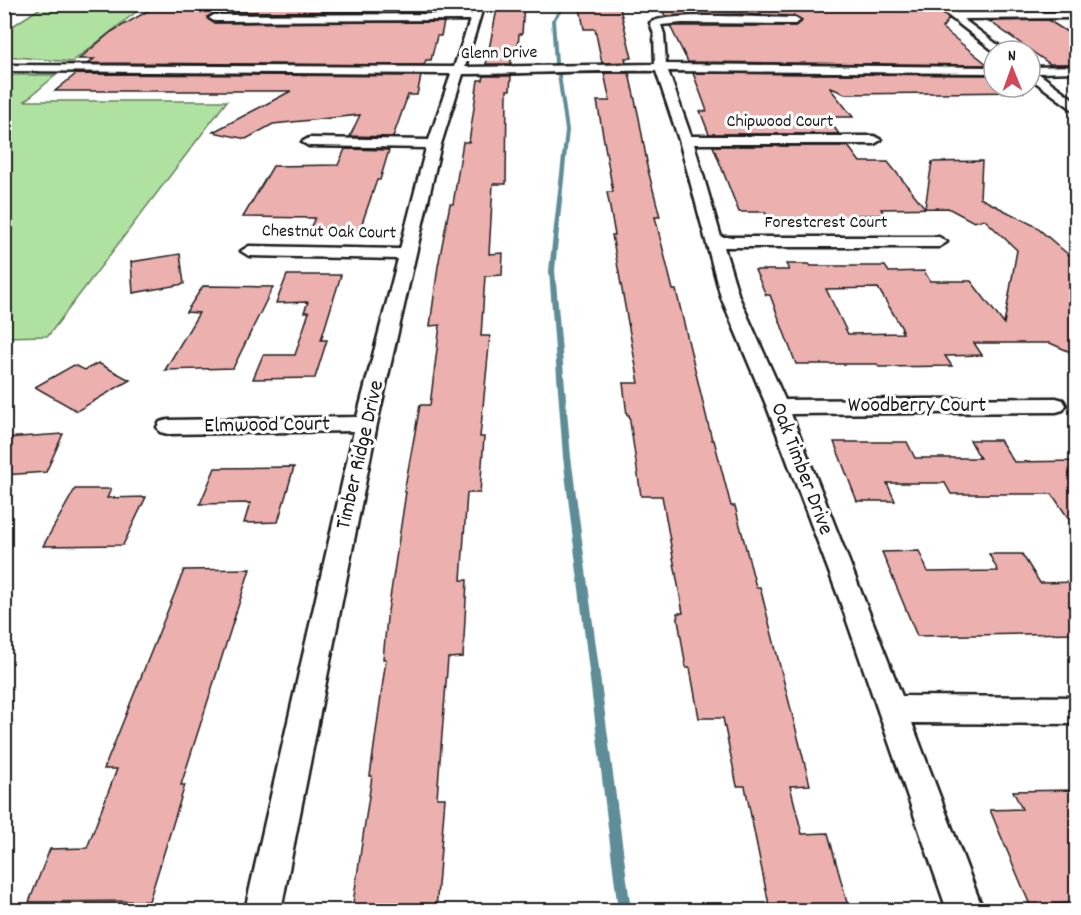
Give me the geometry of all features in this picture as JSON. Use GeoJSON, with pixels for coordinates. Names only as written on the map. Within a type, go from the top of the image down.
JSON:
{"type":"FeatureCollection","features":[{"type":"Feature","properties":{"kind":"main road"},"geometry":{"type":"LineString","coordinates":[[4,9],[12,4]]}},
{"type":"Feature","properties":{"kind":"street"},"geometry":{"type":"LineString","coordinates":[[937,4],[985,39]]}},
{"type":"Feature","properties":{"kind":"street"},"geometry":{"type":"LineString","coordinates":[[214,18],[478,11]]}},
{"type":"Feature","properties":{"kind":"street","name":"Timber Ridge Drive"},"geometry":{"type":"LineString","coordinates":[[263,910],[366,424],[434,144],[478,11]]}},
{"type":"Feature","properties":{"kind":"street"},"geometry":{"type":"LineString","coordinates":[[953,16],[1077,15]]}},
{"type":"Feature","properties":{"kind":"street","name":"Oak Timber Drive"},"geometry":{"type":"LineString","coordinates":[[795,21],[674,20],[655,23],[661,68],[686,140],[730,297],[778,407],[894,709],[965,910]]}},
{"type":"Feature","properties":{"kind":"street","name":"Glenn Drive"},"geometry":{"type":"LineString","coordinates":[[4,68],[459,71],[661,68],[982,69]]}},
{"type":"Feature","properties":{"kind":"street"},"geometry":{"type":"LineString","coordinates":[[1042,70],[1077,69]]}},
{"type":"Feature","properties":{"kind":"street"},"geometry":{"type":"LineString","coordinates":[[1042,80],[1077,106]]}},
{"type":"Feature","properties":{"kind":"street","name":"Chipwood Court"},"geometry":{"type":"LineString","coordinates":[[686,140],[874,140]]}},
{"type":"Feature","properties":{"kind":"street"},"geometry":{"type":"LineString","coordinates":[[309,142],[434,144]]}},
{"type":"Feature","properties":{"kind":"street","name":"Forestcrest Court"},"geometry":{"type":"LineString","coordinates":[[713,242],[939,242]]}},
{"type":"Feature","properties":{"kind":"street","name":"Chestnut Oak Court"},"geometry":{"type":"LineString","coordinates":[[249,251],[409,254]]}},
{"type":"Feature","properties":{"kind":"street","name":"Woodberry Court"},"geometry":{"type":"LineString","coordinates":[[778,407],[1056,405]]}},
{"type":"Feature","properties":{"kind":"street","name":"Elmwood Court"},"geometry":{"type":"LineString","coordinates":[[168,427],[366,424]]}},
{"type":"Feature","properties":{"kind":"street"},"geometry":{"type":"LineString","coordinates":[[894,709],[1077,710]]}},
{"type":"Feature","properties":{"kind":"green space"},"geometry":{"type":"Polygon","coordinates":[[[45,5],[145,5],[72,62],[5,56],[5,31],[45,5]]]}},
{"type":"Feature","properties":{"kind":"green space"},"geometry":{"type":"Polygon","coordinates":[[[5,75],[56,75],[25,101],[227,101],[48,336],[5,337],[5,75]]]}},
{"type":"Feature","properties":{"kind":"building"},"geometry":{"type":"Polygon","coordinates":[[[448,4],[447,12],[214,13],[207,17],[214,23],[444,22],[441,36],[437,36],[431,60],[426,60],[424,65],[88,63],[94,59],[79,59],[111,32],[158,5],[448,4]]]}},
{"type":"Feature","properties":{"kind":"building"},"geometry":{"type":"Polygon","coordinates":[[[498,4],[524,4],[522,34],[519,34],[518,47],[511,47],[511,64],[486,64],[498,4]]]}},
{"type":"Feature","properties":{"kind":"building"},"geometry":{"type":"Polygon","coordinates":[[[596,4],[619,4],[632,58],[625,58],[626,62],[602,63],[595,29],[584,29],[580,8],[596,4]]]}},
{"type":"Feature","properties":{"kind":"building"},"geometry":{"type":"Polygon","coordinates":[[[660,4],[931,4],[949,19],[942,28],[982,60],[982,65],[688,62],[670,26],[795,26],[802,20],[795,16],[742,14],[665,16],[660,4]]]}},
{"type":"Feature","properties":{"kind":"building"},"geometry":{"type":"Polygon","coordinates":[[[965,4],[1022,4],[1031,10],[974,11],[965,4]]]}},
{"type":"Feature","properties":{"kind":"building"},"geometry":{"type":"Polygon","coordinates":[[[1048,20],[1077,38],[1077,64],[1050,64],[1042,58],[1042,39],[1015,39],[989,21],[1048,20]]]}},
{"type":"Feature","properties":{"kind":"building"},"geometry":{"type":"Polygon","coordinates":[[[604,73],[629,73],[646,162],[660,217],[655,217],[673,290],[676,290],[712,440],[714,440],[731,506],[735,506],[756,587],[760,587],[810,785],[790,786],[802,834],[828,833],[849,910],[770,910],[745,786],[737,786],[723,718],[699,718],[690,668],[686,668],[677,613],[683,613],[662,496],[641,496],[629,415],[627,415],[623,383],[639,383],[612,235],[615,235],[607,192],[613,192],[597,101],[610,101],[604,73]]]}},
{"type":"Feature","properties":{"kind":"building"},"geometry":{"type":"Polygon","coordinates":[[[693,73],[982,75],[982,92],[845,94],[829,87],[853,117],[827,117],[839,134],[709,134],[700,111],[707,111],[693,73]]]}},
{"type":"Feature","properties":{"kind":"building"},"geometry":{"type":"Polygon","coordinates":[[[76,74],[421,76],[417,95],[408,95],[393,137],[350,136],[360,115],[273,124],[246,139],[213,132],[291,91],[55,91],[76,74]]]}},
{"type":"Feature","properties":{"kind":"building"},"geometry":{"type":"Polygon","coordinates":[[[484,76],[511,76],[510,90],[507,90],[506,184],[493,184],[489,254],[503,253],[502,275],[485,276],[481,336],[490,336],[480,437],[484,437],[480,493],[467,493],[461,580],[467,580],[463,657],[448,658],[437,798],[445,798],[436,910],[352,910],[372,776],[370,776],[386,659],[383,659],[387,618],[406,492],[404,492],[420,405],[430,405],[440,325],[430,326],[438,266],[450,204],[453,204],[463,142],[469,142],[478,80],[483,80],[484,76]]]}},
{"type":"Feature","properties":{"kind":"building"},"geometry":{"type":"Polygon","coordinates":[[[713,146],[848,146],[860,162],[888,162],[925,208],[932,162],[982,161],[980,198],[1035,226],[1077,262],[1077,355],[1050,343],[974,343],[982,355],[945,356],[952,366],[879,367],[877,364],[796,364],[770,295],[766,295],[755,270],[789,270],[786,264],[885,266],[889,272],[924,271],[930,281],[971,281],[1004,324],[1017,250],[984,219],[974,222],[948,208],[881,209],[885,215],[853,215],[856,219],[768,219],[765,212],[739,212],[713,146]],[[878,288],[826,289],[848,334],[903,333],[901,330],[903,330],[878,288]]]}},
{"type":"Feature","properties":{"kind":"building"},"geometry":{"type":"Polygon","coordinates":[[[345,149],[389,150],[380,180],[377,180],[360,229],[310,228],[315,218],[243,217],[273,166],[338,165],[345,149]]]}},
{"type":"Feature","properties":{"kind":"building"},"geometry":{"type":"Polygon","coordinates":[[[180,254],[184,284],[133,293],[131,262],[180,254]]]}},
{"type":"Feature","properties":{"kind":"building"},"geometry":{"type":"Polygon","coordinates":[[[287,275],[341,275],[321,340],[327,340],[315,378],[253,379],[263,355],[295,355],[309,312],[304,312],[308,302],[276,303],[287,275]]]}},
{"type":"Feature","properties":{"kind":"building"},"geometry":{"type":"Polygon","coordinates":[[[203,286],[273,287],[233,368],[165,370],[199,313],[186,312],[203,286]]]}},
{"type":"Feature","properties":{"kind":"building"},"geometry":{"type":"Polygon","coordinates":[[[98,363],[130,380],[77,411],[35,387],[74,365],[85,370],[98,363]]]}},
{"type":"Feature","properties":{"kind":"building"},"geometry":{"type":"Polygon","coordinates":[[[63,434],[46,472],[4,475],[4,438],[63,434]]]}},
{"type":"Feature","properties":{"kind":"building"},"geometry":{"type":"Polygon","coordinates":[[[970,440],[1000,440],[1014,462],[1077,461],[1077,531],[1052,494],[951,494],[945,483],[887,483],[895,501],[857,501],[834,442],[907,442],[915,458],[980,458],[970,440]]]}},
{"type":"Feature","properties":{"kind":"building"},"geometry":{"type":"Polygon","coordinates":[[[294,467],[278,522],[244,523],[250,503],[200,504],[215,468],[294,467]]]}},
{"type":"Feature","properties":{"kind":"building"},"geometry":{"type":"Polygon","coordinates":[[[75,489],[111,489],[107,498],[146,497],[123,545],[43,546],[75,489]]]}},
{"type":"Feature","properties":{"kind":"building"},"geometry":{"type":"Polygon","coordinates":[[[919,551],[928,572],[998,571],[989,554],[1022,554],[1040,583],[1077,582],[1077,633],[917,636],[882,552],[919,551]]]}},
{"type":"Feature","properties":{"kind":"building"},"geometry":{"type":"Polygon","coordinates":[[[250,569],[181,785],[185,785],[149,901],[29,902],[50,849],[87,848],[117,769],[104,769],[184,570],[250,569]]]}},
{"type":"Feature","properties":{"kind":"building"},"geometry":{"type":"Polygon","coordinates":[[[1077,790],[1077,903],[1030,905],[990,810],[1022,809],[1013,791],[1077,790]]]}},
{"type":"Feature","properties":{"kind":"waterway"},"geometry":{"type":"LineString","coordinates":[[556,63],[553,20],[567,4]]}},
{"type":"Feature","properties":{"kind":"waterway"},"geometry":{"type":"LineString","coordinates":[[559,75],[567,130],[552,270],[567,457],[625,910]]}}]}
